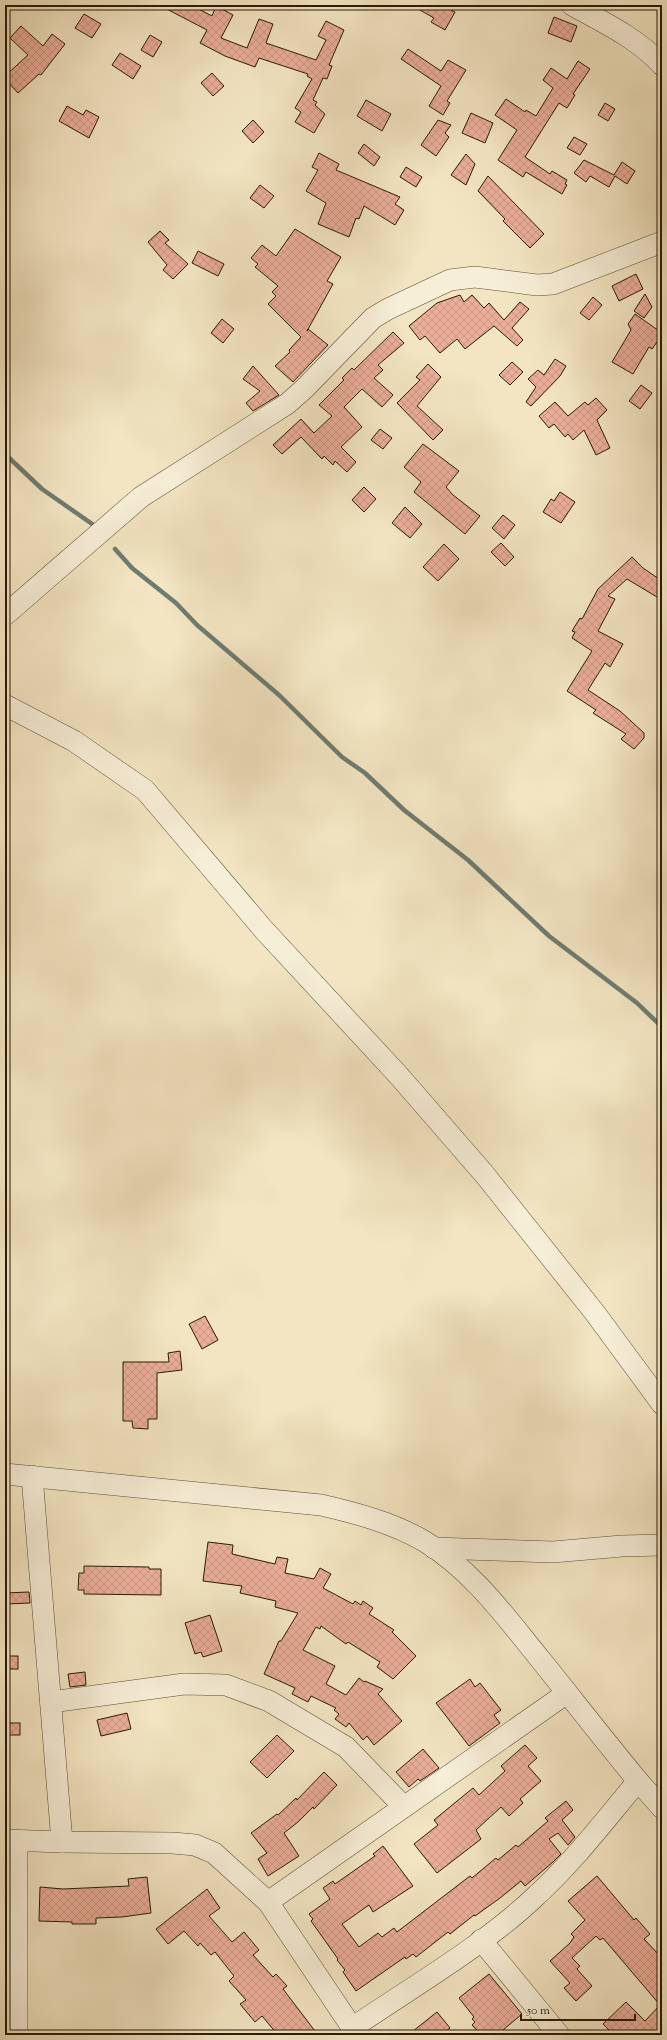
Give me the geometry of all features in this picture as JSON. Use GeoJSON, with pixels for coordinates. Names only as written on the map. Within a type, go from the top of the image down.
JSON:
{"type":"FeatureCollection","features":[{"type":"Feature","properties":{"kind":"street"},"geometry":{"type":"LineString","coordinates":[[572,5],[618,30],[641,46],[662,64]]}},
{"type":"Feature","properties":{"kind":"street"},"geometry":{"type":"LineString","coordinates":[[5,615],[141,497],[287,404],[304,389],[373,318],[388,309],[450,280],[464,277],[537,285],[565,281],[662,242]]}},
{"type":"Feature","properties":{"kind":"street"},"geometry":{"type":"LineString","coordinates":[[5,705],[74,741],[145,790],[264,930],[400,1077],[485,1176],[595,1313],[662,1404]]}},
{"type":"Feature","properties":{"kind":"street"},"geometry":{"type":"LineString","coordinates":[[5,1474],[322,1505],[353,1513],[388,1525],[423,1541],[452,1560],[494,1602],[638,1782],[662,1808]]}},
{"type":"Feature","properties":{"kind":"street"},"geometry":{"type":"LineString","coordinates":[[32,1476],[62,1842]]}},
{"type":"Feature","properties":{"kind":"street"},"geometry":{"type":"LineString","coordinates":[[433,1548],[553,1552],[622,1546],[662,1545]]}},
{"type":"Feature","properties":{"kind":"street"},"geometry":{"type":"LineString","coordinates":[[51,1702],[184,1684],[226,1686],[269,1702],[346,1748],[404,1807]]}},
{"type":"Feature","properties":{"kind":"street"},"geometry":{"type":"LineString","coordinates":[[268,1902],[567,1693]]}},
{"type":"Feature","properties":{"kind":"street"},"geometry":{"type":"LineString","coordinates":[[17,2035],[11,1841],[172,1842],[195,1845],[214,1853],[268,1902],[355,2032],[481,1940],[536,1897],[638,1782]]}},
{"type":"Feature","properties":{"kind":"street"},"geometry":{"type":"LineString","coordinates":[[481,1940],[559,2035]]}},
{"type":"Feature","properties":{"kind":"building"},"geometry":{"type":"Polygon","coordinates":[[[159,5],[191,5],[212,16],[216,6],[233,15],[221,38],[247,48],[259,19],[273,24],[266,43],[316,60],[326,40],[318,36],[326,21],[344,30],[329,65],[332,66],[327,79],[323,78],[313,100],[317,102],[315,105],[325,114],[314,133],[295,122],[301,112],[295,108],[312,79],[307,76],[308,74],[259,58],[255,67],[225,56],[200,43],[207,30],[159,5]]]}},
{"type":"Feature","properties":{"kind":"building"},"geometry":{"type":"Polygon","coordinates":[[[411,5],[442,5],[455,12],[445,30],[431,22],[434,18],[411,5]]]}},
{"type":"Feature","properties":{"kind":"building"},"geometry":{"type":"Polygon","coordinates":[[[84,14],[101,24],[92,38],[75,28],[84,14]]]}},
{"type":"Feature","properties":{"kind":"building"},"geometry":{"type":"Polygon","coordinates":[[[554,17],[577,26],[571,42],[548,33],[554,17]]]}},
{"type":"Feature","properties":{"kind":"building"},"geometry":{"type":"Polygon","coordinates":[[[21,26],[43,46],[52,34],[65,44],[41,75],[39,74],[18,93],[5,79],[5,76],[28,55],[10,38],[21,26]]]}},
{"type":"Feature","properties":{"kind":"building"},"geometry":{"type":"Polygon","coordinates":[[[150,35],[162,42],[153,57],[141,50],[150,35]]]}},
{"type":"Feature","properties":{"kind":"building"},"geometry":{"type":"Polygon","coordinates":[[[408,49],[441,71],[448,60],[466,70],[447,101],[450,103],[443,115],[429,106],[441,86],[401,59],[408,49]]]}},
{"type":"Feature","properties":{"kind":"building"},"geometry":{"type":"Polygon","coordinates":[[[120,53],[141,66],[133,79],[112,65],[120,53]]]}},
{"type":"Feature","properties":{"kind":"building"},"geometry":{"type":"Polygon","coordinates":[[[578,61],[590,69],[573,94],[575,95],[567,108],[559,103],[525,157],[550,174],[552,171],[567,180],[565,184],[567,185],[562,194],[526,172],[523,177],[498,160],[517,130],[495,115],[506,99],[525,112],[526,110],[536,116],[553,88],[543,80],[551,68],[567,79],[578,61]]]}},
{"type":"Feature","properties":{"kind":"building"},"geometry":{"type":"Polygon","coordinates":[[[212,73],[224,86],[213,96],[201,83],[212,73]]]}},
{"type":"Feature","properties":{"kind":"building"},"geometry":{"type":"Polygon","coordinates":[[[366,100],[391,114],[382,131],[357,116],[366,100]]]}},
{"type":"Feature","properties":{"kind":"building"},"geometry":{"type":"Polygon","coordinates":[[[605,103],[615,109],[608,121],[598,115],[605,103]]]}},
{"type":"Feature","properties":{"kind":"building"},"geometry":{"type":"Polygon","coordinates":[[[67,106],[83,115],[86,110],[99,117],[89,138],[59,121],[67,106]]]}},
{"type":"Feature","properties":{"kind":"building"},"geometry":{"type":"Polygon","coordinates":[[[471,113],[493,123],[485,143],[462,133],[471,113]]]}},
{"type":"Feature","properties":{"kind":"building"},"geometry":{"type":"Polygon","coordinates":[[[253,120],[264,132],[253,143],[242,131],[253,120]]]}},
{"type":"Feature","properties":{"kind":"building"},"geometry":{"type":"Polygon","coordinates":[[[438,120],[451,125],[445,133],[449,137],[436,156],[421,145],[438,120]]]}},
{"type":"Feature","properties":{"kind":"building"},"geometry":{"type":"Polygon","coordinates":[[[574,137],[587,144],[580,155],[567,148],[574,137]]]}},
{"type":"Feature","properties":{"kind":"building"},"geometry":{"type":"Polygon","coordinates":[[[364,144],[380,157],[374,166],[358,153],[364,144]]]}},
{"type":"Feature","properties":{"kind":"building"},"geometry":{"type":"Polygon","coordinates":[[[319,153],[339,164],[336,170],[400,197],[395,204],[404,210],[395,225],[364,206],[359,219],[356,218],[349,237],[318,224],[326,203],[306,191],[318,170],[312,167],[319,153]]]}},
{"type":"Feature","properties":{"kind":"building"},"geometry":{"type":"Polygon","coordinates":[[[466,154],[475,164],[466,185],[451,175],[466,154]]]}},
{"type":"Feature","properties":{"kind":"building"},"geometry":{"type":"Polygon","coordinates":[[[584,160],[614,175],[622,162],[635,171],[627,184],[615,176],[609,187],[590,176],[586,182],[574,173],[584,160]]]}},
{"type":"Feature","properties":{"kind":"building"},"geometry":{"type":"Polygon","coordinates":[[[406,167],[422,177],[416,187],[400,177],[406,167]]]}},
{"type":"Feature","properties":{"kind":"building"},"geometry":{"type":"Polygon","coordinates":[[[488,176],[544,234],[530,248],[503,221],[505,219],[478,191],[488,176]]]}},
{"type":"Feature","properties":{"kind":"building"},"geometry":{"type":"Polygon","coordinates":[[[260,185],[274,196],[264,208],[250,198],[260,185]]]}},
{"type":"Feature","properties":{"kind":"building"},"geometry":{"type":"Polygon","coordinates":[[[295,229],[341,257],[327,281],[333,284],[308,329],[328,345],[293,382],[275,366],[290,352],[289,350],[301,337],[268,304],[276,296],[272,292],[278,286],[255,267],[258,264],[251,258],[262,245],[276,256],[295,229]]]}},
{"type":"Feature","properties":{"kind":"building"},"geometry":{"type":"Polygon","coordinates":[[[160,231],[169,240],[165,243],[188,264],[173,279],[163,270],[167,265],[148,242],[160,231]]]}},
{"type":"Feature","properties":{"kind":"building"},"geometry":{"type":"Polygon","coordinates":[[[198,251],[224,264],[218,276],[192,263],[198,251]]]}},
{"type":"Feature","properties":{"kind":"building"},"geometry":{"type":"Polygon","coordinates":[[[636,274],[643,289],[619,301],[612,286],[636,274]]]}},
{"type":"Feature","properties":{"kind":"building"},"geometry":{"type":"Polygon","coordinates":[[[645,294],[652,307],[644,318],[634,311],[645,294]]]}},
{"type":"Feature","properties":{"kind":"building"},"geometry":{"type":"Polygon","coordinates":[[[460,295],[464,302],[472,295],[484,308],[489,303],[504,320],[520,302],[529,309],[512,328],[523,340],[517,346],[494,326],[465,349],[457,339],[440,353],[425,336],[420,340],[409,326],[437,303],[460,295]]]}},
{"type":"Feature","properties":{"kind":"building"},"geometry":{"type":"Polygon","coordinates":[[[593,297],[602,305],[589,320],[580,313],[593,297]]]}},
{"type":"Feature","properties":{"kind":"building"},"geometry":{"type":"Polygon","coordinates":[[[635,314],[662,333],[662,335],[652,349],[649,347],[633,374],[612,362],[631,330],[628,324],[635,314]]]}},
{"type":"Feature","properties":{"kind":"building"},"geometry":{"type":"Polygon","coordinates":[[[222,319],[234,329],[223,343],[211,333],[222,319]]]}},
{"type":"Feature","properties":{"kind":"building"},"geometry":{"type":"Polygon","coordinates":[[[393,332],[404,343],[378,365],[383,370],[374,378],[393,395],[382,407],[362,389],[344,407],[362,427],[341,447],[356,462],[347,472],[335,461],[333,465],[324,456],[322,459],[301,437],[282,454],[273,445],[301,419],[314,433],[332,416],[319,405],[344,380],[342,378],[352,368],[354,370],[393,332]]]}},
{"type":"Feature","properties":{"kind":"building"},"geometry":{"type":"Polygon","coordinates":[[[555,359],[566,366],[560,376],[531,406],[526,402],[536,387],[528,379],[538,370],[544,375],[555,359]]]}},
{"type":"Feature","properties":{"kind":"building"},"geometry":{"type":"Polygon","coordinates":[[[512,362],[523,372],[510,385],[499,375],[512,362]]]}},
{"type":"Feature","properties":{"kind":"building"},"geometry":{"type":"Polygon","coordinates":[[[428,364],[441,377],[417,406],[443,430],[433,440],[397,403],[420,380],[416,377],[428,364]]]}},
{"type":"Feature","properties":{"kind":"building"},"geometry":{"type":"Polygon","coordinates":[[[253,366],[279,395],[253,411],[246,403],[260,391],[243,379],[253,366]]]}},
{"type":"Feature","properties":{"kind":"building"},"geometry":{"type":"Polygon","coordinates":[[[641,385],[652,393],[640,409],[629,401],[641,385]]]}},
{"type":"Feature","properties":{"kind":"building"},"geometry":{"type":"Polygon","coordinates":[[[596,398],[607,410],[597,420],[610,448],[596,455],[584,430],[573,440],[568,434],[565,437],[554,424],[549,428],[539,416],[555,402],[568,416],[585,402],[588,405],[596,398]]]}},
{"type":"Feature","properties":{"kind":"building"},"geometry":{"type":"Polygon","coordinates":[[[380,429],[392,438],[383,449],[371,440],[380,429]]]}},
{"type":"Feature","properties":{"kind":"building"},"geometry":{"type":"Polygon","coordinates":[[[423,444],[459,471],[446,487],[453,495],[480,516],[465,534],[414,492],[421,482],[404,467],[423,444]]]}},
{"type":"Feature","properties":{"kind":"building"},"geometry":{"type":"Polygon","coordinates":[[[364,487],[376,499],[364,512],[352,500],[364,487]]]}},
{"type":"Feature","properties":{"kind":"building"},"geometry":{"type":"Polygon","coordinates":[[[560,492],[575,502],[561,523],[543,512],[551,499],[554,501],[560,492]]]}},
{"type":"Feature","properties":{"kind":"building"},"geometry":{"type":"Polygon","coordinates":[[[405,507],[422,524],[410,538],[392,523],[405,507]]]}},
{"type":"Feature","properties":{"kind":"building"},"geometry":{"type":"Polygon","coordinates":[[[503,515],[515,525],[504,539],[492,528],[503,515]]]}},
{"type":"Feature","properties":{"kind":"building"},"geometry":{"type":"Polygon","coordinates":[[[501,543],[514,557],[505,566],[491,552],[501,543]]]}},
{"type":"Feature","properties":{"kind":"building"},"geometry":{"type":"Polygon","coordinates":[[[444,544],[459,559],[438,581],[423,567],[444,544]]]}},
{"type":"Feature","properties":{"kind":"building"},"geometry":{"type":"Polygon","coordinates":[[[632,557],[643,568],[662,581],[662,600],[627,579],[608,596],[615,599],[598,631],[623,644],[610,667],[605,663],[588,690],[620,711],[644,733],[644,738],[634,749],[621,739],[626,734],[593,713],[596,710],[567,691],[592,651],[572,638],[575,632],[572,631],[580,618],[582,619],[598,589],[632,557]]]}},
{"type":"Feature","properties":{"kind":"building"},"geometry":{"type":"Polygon","coordinates":[[[205,1316],[218,1340],[202,1349],[189,1324],[205,1316]]]}},
{"type":"Feature","properties":{"kind":"building"},"geometry":{"type":"Polygon","coordinates":[[[180,1351],[182,1370],[157,1373],[157,1419],[148,1419],[148,1429],[133,1428],[132,1421],[123,1421],[123,1362],[169,1362],[168,1353],[180,1351]]]}},
{"type":"Feature","properties":{"kind":"building"},"geometry":{"type":"Polygon","coordinates":[[[208,1542],[233,1545],[232,1554],[275,1564],[277,1557],[288,1559],[285,1573],[314,1579],[320,1568],[331,1574],[323,1588],[353,1604],[355,1601],[361,1605],[363,1601],[373,1608],[369,1614],[394,1630],[392,1632],[416,1656],[393,1679],[377,1667],[380,1662],[348,1642],[346,1644],[321,1626],[320,1629],[316,1627],[303,1650],[335,1666],[326,1684],[346,1695],[359,1678],[364,1682],[365,1681],[383,1689],[378,1694],[402,1721],[374,1745],[367,1736],[363,1740],[349,1723],[346,1727],[335,1719],[339,1714],[334,1710],[336,1708],[311,1696],[308,1702],[292,1694],[295,1688],[264,1674],[279,1641],[281,1641],[298,1613],[275,1607],[276,1601],[240,1593],[242,1586],[203,1581],[208,1542]]]}},
{"type":"Feature","properties":{"kind":"building"},"geometry":{"type":"Polygon","coordinates":[[[84,1566],[149,1567],[149,1569],[161,1569],[161,1595],[84,1594],[84,1590],[78,1590],[79,1573],[84,1573],[84,1566]]]}},
{"type":"Feature","properties":{"kind":"building"},"geometry":{"type":"Polygon","coordinates":[[[29,1592],[30,1603],[5,1604],[5,1593],[29,1592]]]}},
{"type":"Feature","properties":{"kind":"building"},"geometry":{"type":"Polygon","coordinates":[[[210,1615],[222,1651],[203,1657],[201,1652],[195,1654],[185,1623],[210,1615]]]}},
{"type":"Feature","properties":{"kind":"building"},"geometry":{"type":"Polygon","coordinates":[[[5,1656],[18,1656],[18,1669],[5,1669],[5,1656]]]}},
{"type":"Feature","properties":{"kind":"building"},"geometry":{"type":"Polygon","coordinates":[[[85,1672],[86,1685],[70,1687],[68,1674],[85,1672]]]}},
{"type":"Feature","properties":{"kind":"building"},"geometry":{"type":"Polygon","coordinates":[[[470,1679],[475,1687],[480,1683],[501,1710],[494,1715],[500,1723],[469,1746],[436,1703],[470,1679]]]}},
{"type":"Feature","properties":{"kind":"building"},"geometry":{"type":"Polygon","coordinates":[[[127,1713],[131,1729],[101,1736],[97,1720],[127,1713]]]}},
{"type":"Feature","properties":{"kind":"building"},"geometry":{"type":"Polygon","coordinates":[[[5,1723],[20,1723],[20,1735],[5,1735],[5,1723]]]}},
{"type":"Feature","properties":{"kind":"building"},"geometry":{"type":"Polygon","coordinates":[[[277,1735],[294,1751],[267,1778],[250,1762],[277,1735]]]}},
{"type":"Feature","properties":{"kind":"building"},"geometry":{"type":"Polygon","coordinates":[[[525,1745],[537,1758],[528,1766],[541,1781],[520,1799],[523,1803],[509,1816],[501,1807],[476,1830],[481,1839],[437,1873],[414,1844],[438,1825],[434,1820],[473,1788],[479,1795],[505,1771],[501,1766],[525,1745]]]}},
{"type":"Feature","properties":{"kind":"building"},"geometry":{"type":"Polygon","coordinates":[[[423,1749],[439,1768],[420,1781],[418,1779],[409,1787],[396,1772],[423,1749]]]}},
{"type":"Feature","properties":{"kind":"building"},"geometry":{"type":"Polygon","coordinates":[[[324,1772],[337,1785],[314,1809],[313,1807],[284,1833],[299,1856],[268,1876],[258,1859],[267,1853],[251,1833],[277,1814],[278,1815],[296,1798],[297,1800],[324,1772]]]}},
{"type":"Feature","properties":{"kind":"building"},"geometry":{"type":"Polygon","coordinates":[[[566,1801],[573,1810],[562,1820],[575,1837],[568,1845],[558,1833],[549,1839],[561,1854],[553,1862],[525,1886],[521,1881],[450,1934],[448,1932],[416,1957],[413,1954],[406,1959],[405,1957],[356,1991],[343,1972],[345,1970],[337,1960],[338,1959],[311,1921],[313,1919],[309,1914],[330,1899],[323,1888],[333,1881],[335,1884],[375,1856],[373,1854],[383,1846],[413,1886],[373,1912],[369,1905],[342,1924],[359,1947],[378,1933],[382,1937],[394,1928],[397,1932],[470,1876],[472,1878],[496,1858],[498,1860],[516,1845],[518,1847],[548,1821],[545,1818],[566,1801]]]}},
{"type":"Feature","properties":{"kind":"building"},"geometry":{"type":"Polygon","coordinates":[[[597,1876],[634,1920],[636,1918],[650,1934],[644,1939],[662,1958],[662,2030],[659,2035],[614,2035],[603,2024],[626,2002],[645,2021],[660,2005],[603,1938],[600,1940],[596,1936],[572,1958],[580,1966],[577,1969],[592,1986],[576,2001],[564,1988],[570,1983],[550,1961],[570,1943],[574,1937],[571,1934],[585,1920],[568,1901],[597,1876]]]}},
{"type":"Feature","properties":{"kind":"building"},"geometry":{"type":"Polygon","coordinates":[[[147,1877],[151,1913],[122,1917],[96,1918],[96,1924],[72,1924],[72,1922],[39,1921],[40,1887],[63,1889],[129,1886],[128,1879],[147,1877]]]}},
{"type":"Feature","properties":{"kind":"building"},"geometry":{"type":"Polygon","coordinates":[[[207,1889],[220,1908],[209,1916],[232,1942],[244,1932],[259,1950],[253,1955],[273,1977],[276,1974],[287,1986],[283,1989],[318,2035],[278,2035],[262,2016],[255,2022],[240,2004],[246,2000],[229,1981],[234,1976],[215,1952],[211,1955],[200,1943],[198,1946],[184,1931],[168,1944],[156,1929],[207,1889]]]}},
{"type":"Feature","properties":{"kind":"building"},"geometry":{"type":"Polygon","coordinates":[[[489,1974],[522,2014],[497,2035],[481,2035],[472,2025],[475,2022],[472,2019],[474,2017],[459,1998],[489,1974]]]}},
{"type":"Feature","properties":{"kind":"building"},"geometry":{"type":"Polygon","coordinates":[[[437,2012],[450,2028],[441,2035],[408,2035],[437,2012]]]}},
{"type":"Feature","properties":{"kind":"waterway"},"geometry":{"type":"LineString","coordinates":[[5,454],[42,489],[95,526]]}},
{"type":"Feature","properties":{"kind":"waterway"},"geometry":{"type":"LineString","coordinates":[[115,549],[132,568],[176,603],[197,625],[279,695],[342,757],[365,773],[404,810],[468,860],[549,936],[637,1003],[662,1027]]}}]}
